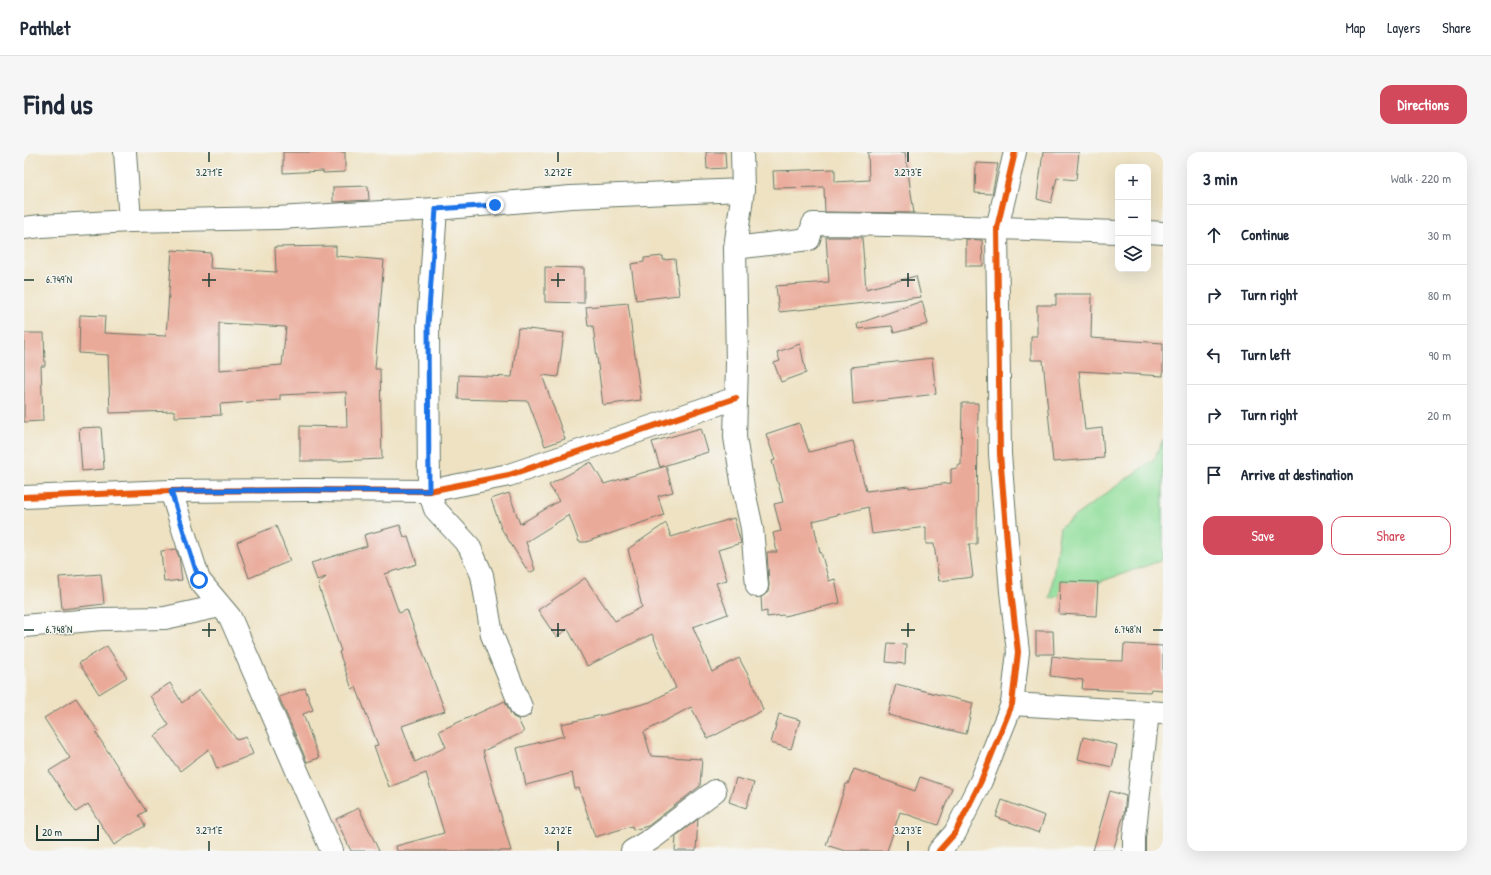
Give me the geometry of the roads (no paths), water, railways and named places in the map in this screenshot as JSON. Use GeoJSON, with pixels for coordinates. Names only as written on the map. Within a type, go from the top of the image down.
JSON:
{"type":"FeatureCollection","features":[{"type":"Feature","properties":{"kind":"street"},"geometry":{"type":"LineString","coordinates":[[125,152],[130,222]]}},
{"type":"Feature","properties":{"kind":"street"},"geometry":{"type":"LineString","coordinates":[[742,152],[743,190],[735,248],[737,364],[735,437],[743,487],[752,528],[757,586]]}},
{"type":"Feature","properties":{"kind":"street"},"geometry":{"type":"LineString","coordinates":[[939,851],[955,833],[981,781],[1012,704],[1018,652],[1011,591],[1000,454],[997,228],[1015,152]]}},
{"type":"Feature","properties":{"kind":"street"},"geometry":{"type":"LineString","coordinates":[[24,228],[130,222],[277,218],[495,205],[571,197],[743,190]]}},
{"type":"Feature","properties":{"kind":"street"},"geometry":{"type":"LineString","coordinates":[[436,209],[428,325],[429,491],[434,510],[469,546],[482,575],[492,635],[521,706]]}},
{"type":"Feature","properties":{"kind":"street"},"geometry":{"type":"LineString","coordinates":[[735,248],[809,239],[813,224],[866,224],[889,226],[915,224],[1115,232]]}},
{"type":"Feature","properties":{"kind":"street"},"geometry":{"type":"LineString","coordinates":[[1151,232],[1163,233]]}},
{"type":"Feature","properties":{"kind":"street"},"geometry":{"type":"LineString","coordinates":[[24,498],[171,491],[429,491],[509,475],[736,398]]}},
{"type":"Feature","properties":{"kind":"street"},"geometry":{"type":"LineString","coordinates":[[171,491],[199,580],[230,617],[332,851]]}},
{"type":"Feature","properties":{"kind":"street"},"geometry":{"type":"LineString","coordinates":[[24,626],[102,619],[165,618],[220,606]]}},
{"type":"Feature","properties":{"kind":"street"},"geometry":{"type":"LineString","coordinates":[[1012,704],[1156,713],[1134,838],[1134,851]]}},
{"type":"Feature","properties":{"kind":"street"},"geometry":{"type":"LineString","coordinates":[[632,851],[653,838],[715,791]]}}]}
